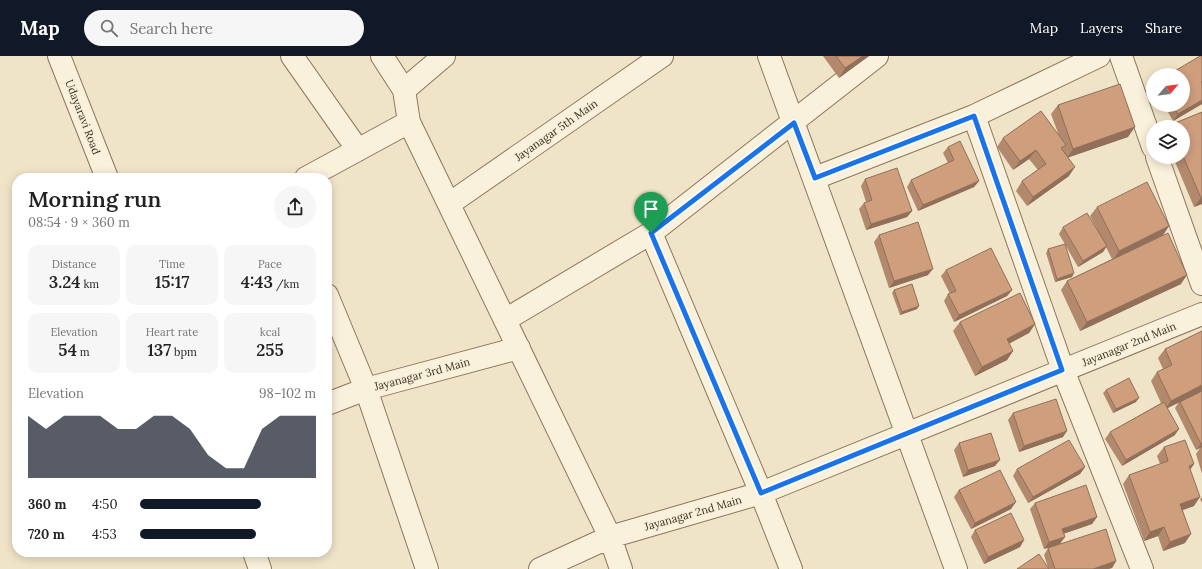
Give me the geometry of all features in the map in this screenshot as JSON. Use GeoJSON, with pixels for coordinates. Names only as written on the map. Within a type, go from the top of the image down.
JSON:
{"type":"FeatureCollection","features":[{"type":"Feature","properties":{"kind":"street","name":"Udayaravi Road"},"geometry":{"type":"LineString","coordinates":[[59,56],[105,173]]}},
{"type":"Feature","properties":{"kind":"street"},"geometry":{"type":"LineString","coordinates":[[292,56],[358,150]]}},
{"type":"Feature","properties":{"kind":"street"},"geometry":{"type":"LineString","coordinates":[[382,56],[404,90],[409,122],[610,537],[621,569]]}},
{"type":"Feature","properties":{"kind":"street"},"geometry":{"type":"LineString","coordinates":[[404,90],[444,56]]}},
{"type":"Feature","properties":{"kind":"street","name":"Jayanagar 5th Main"},"geometry":{"type":"LineString","coordinates":[[449,204],[662,56]]}},
{"type":"Feature","properties":{"kind":"street"},"geometry":{"type":"LineString","coordinates":[[769,56],[815,178],[956,569]]}},
{"type":"Feature","properties":{"kind":"street"},"geometry":{"type":"LineString","coordinates":[[505,320],[651,233],[794,123],[877,56]]}},
{"type":"Feature","properties":{"kind":"street"},"geometry":{"type":"LineString","coordinates":[[815,178],[974,116],[1099,56]]}},
{"type":"Feature","properties":{"kind":"street"},"geometry":{"type":"LineString","coordinates":[[1121,56],[1146,127]]}},
{"type":"Feature","properties":{"kind":"street"},"geometry":{"type":"LineString","coordinates":[[974,116],[1062,370],[1142,569]]}},
{"type":"Feature","properties":{"kind":"street"},"geometry":{"type":"LineString","coordinates":[[315,173],[409,122]]}},
{"type":"Feature","properties":{"kind":"street"},"geometry":{"type":"LineString","coordinates":[[1159,164],[1202,284]]}},
{"type":"Feature","properties":{"kind":"street"},"geometry":{"type":"LineString","coordinates":[[651,233],[761,493],[791,569]]}},
{"type":"Feature","properties":{"kind":"street"},"geometry":{"type":"LineString","coordinates":[[332,307],[366,389],[426,569]]}},
{"type":"Feature","properties":{"kind":"street","name":"Jayanagar 2nd Main"},"geometry":{"type":"LineString","coordinates":[[540,569],[610,537],[761,493],[1202,314]]}},
{"type":"Feature","properties":{"kind":"street","name":"Jayanagar 3rd Main"},"geometry":{"type":"LineString","coordinates":[[332,402],[366,389],[518,348]]}},
{"type":"Feature","properties":{"kind":"street"},"geometry":{"type":"LineString","coordinates":[[256,557],[260,569]]}},
{"type":"Feature","properties":{"kind":"building"},"geometry":{"type":"Polygon","coordinates":[[[836,56],[863,56],[845,68],[836,56]]]}},
{"type":"Feature","properties":{"kind":"building"},"geometry":{"type":"Polygon","coordinates":[[[1202,56],[1202,100],[1190,107],[1190,68],[1180,68],[1202,56]]]}},
{"type":"Feature","properties":{"kind":"building"},"geometry":{"type":"Polygon","coordinates":[[[1120,84],[1135,127],[1073,149],[1058,105],[1120,84]]]}},
{"type":"Feature","properties":{"kind":"building"},"geometry":{"type":"Polygon","coordinates":[[[1041,111],[1066,145],[1061,148],[1075,167],[1033,197],[1022,181],[1046,164],[1036,150],[1020,161],[1003,138],[1041,111]]]}},
{"type":"Feature","properties":{"kind":"building"},"geometry":{"type":"Polygon","coordinates":[[[1202,112],[1202,198],[1186,164],[1190,164],[1190,120],[1182,120],[1202,112]]]}},
{"type":"Feature","properties":{"kind":"building"},"geometry":{"type":"Polygon","coordinates":[[[960,141],[979,181],[923,205],[911,180],[954,160],[948,147],[960,141]]]}},
{"type":"Feature","properties":{"kind":"building"},"geometry":{"type":"Polygon","coordinates":[[[897,168],[912,211],[871,224],[864,203],[872,200],[865,179],[897,168]]]}},
{"type":"Feature","properties":{"kind":"building"},"geometry":{"type":"Polygon","coordinates":[[[1147,182],[1169,226],[1119,251],[1097,207],[1147,182]]]}},
{"type":"Feature","properties":{"kind":"building"},"geometry":{"type":"Polygon","coordinates":[[[1087,213],[1107,246],[1083,261],[1063,227],[1087,213]]]}},
{"type":"Feature","properties":{"kind":"building"},"geometry":{"type":"Polygon","coordinates":[[[918,222],[933,269],[894,281],[879,235],[918,222]]]}},
{"type":"Feature","properties":{"kind":"building"},"geometry":{"type":"Polygon","coordinates":[[[1168,233],[1187,275],[1087,322],[1067,281],[1168,233]]]}},
{"type":"Feature","properties":{"kind":"building"},"geometry":{"type":"Polygon","coordinates":[[[1065,244],[1074,273],[1057,279],[1048,249],[1065,244]]]}},
{"type":"Feature","properties":{"kind":"building"},"geometry":{"type":"Polygon","coordinates":[[[991,248],[1012,290],[959,315],[948,294],[956,291],[946,270],[991,248]]]}},
{"type":"Feature","properties":{"kind":"building"},"geometry":{"type":"Polygon","coordinates":[[[912,284],[919,306],[902,312],[894,290],[912,284]]]}},
{"type":"Feature","properties":{"kind":"building"},"geometry":{"type":"Polygon","coordinates":[[[1020,293],[1035,324],[1007,339],[1013,351],[982,367],[960,322],[1020,293]]]}},
{"type":"Feature","properties":{"kind":"building"},"geometry":{"type":"Polygon","coordinates":[[[1202,331],[1202,385],[1171,401],[1157,372],[1172,365],[1165,349],[1202,331]]]}},
{"type":"Feature","properties":{"kind":"building"},"geometry":{"type":"Polygon","coordinates":[[[1129,378],[1139,398],[1116,409],[1106,390],[1129,378]]]}},
{"type":"Feature","properties":{"kind":"building"},"geometry":{"type":"Polygon","coordinates":[[[1202,391],[1202,443],[1201,444],[1180,402],[1202,391]]]}},
{"type":"Feature","properties":{"kind":"building"},"geometry":{"type":"Polygon","coordinates":[[[1056,399],[1067,431],[1024,446],[1013,413],[1056,399]]]}},
{"type":"Feature","properties":{"kind":"building"},"geometry":{"type":"Polygon","coordinates":[[[1164,402],[1179,429],[1126,460],[1110,432],[1164,402]]]}},
{"type":"Feature","properties":{"kind":"building"},"geometry":{"type":"Polygon","coordinates":[[[991,433],[1000,460],[968,470],[959,443],[991,433]]]}},
{"type":"Feature","properties":{"kind":"building"},"geometry":{"type":"Polygon","coordinates":[[[1069,440],[1085,467],[1033,497],[1017,469],[1069,440]]]}},
{"type":"Feature","properties":{"kind":"building"},"geometry":{"type":"Polygon","coordinates":[[[1185,440],[1194,464],[1189,466],[1200,497],[1180,504],[1191,534],[1170,542],[1164,527],[1150,532],[1129,475],[1168,461],[1164,447],[1185,440]]]}},
{"type":"Feature","properties":{"kind":"building"},"geometry":{"type":"Polygon","coordinates":[[[1000,470],[1016,502],[975,523],[959,490],[1000,470]]]}},
{"type":"Feature","properties":{"kind":"building"},"geometry":{"type":"Polygon","coordinates":[[[1086,485],[1097,517],[1062,529],[1065,537],[1049,542],[1035,503],[1086,485]]]}},
{"type":"Feature","properties":{"kind":"building"},"geometry":{"type":"Polygon","coordinates":[[[1011,513],[1024,540],[988,557],[975,530],[1011,513]]]}},
{"type":"Feature","properties":{"kind":"building"},"geometry":{"type":"Polygon","coordinates":[[[1106,529],[1116,561],[1093,569],[1055,569],[1048,548],[1106,529]]]}},
{"type":"Feature","properties":{"kind":"building"},"geometry":{"type":"Polygon","coordinates":[[[1039,554],[1049,569],[1017,569],[1039,554]]]}},
{"type":"Feature","properties":{"kind":"route"},"geometry":{"type":"LineString","coordinates":[[974,116],[1062,370],[761,493],[651,233],[794,123],[815,178],[974,116]]}}]}
